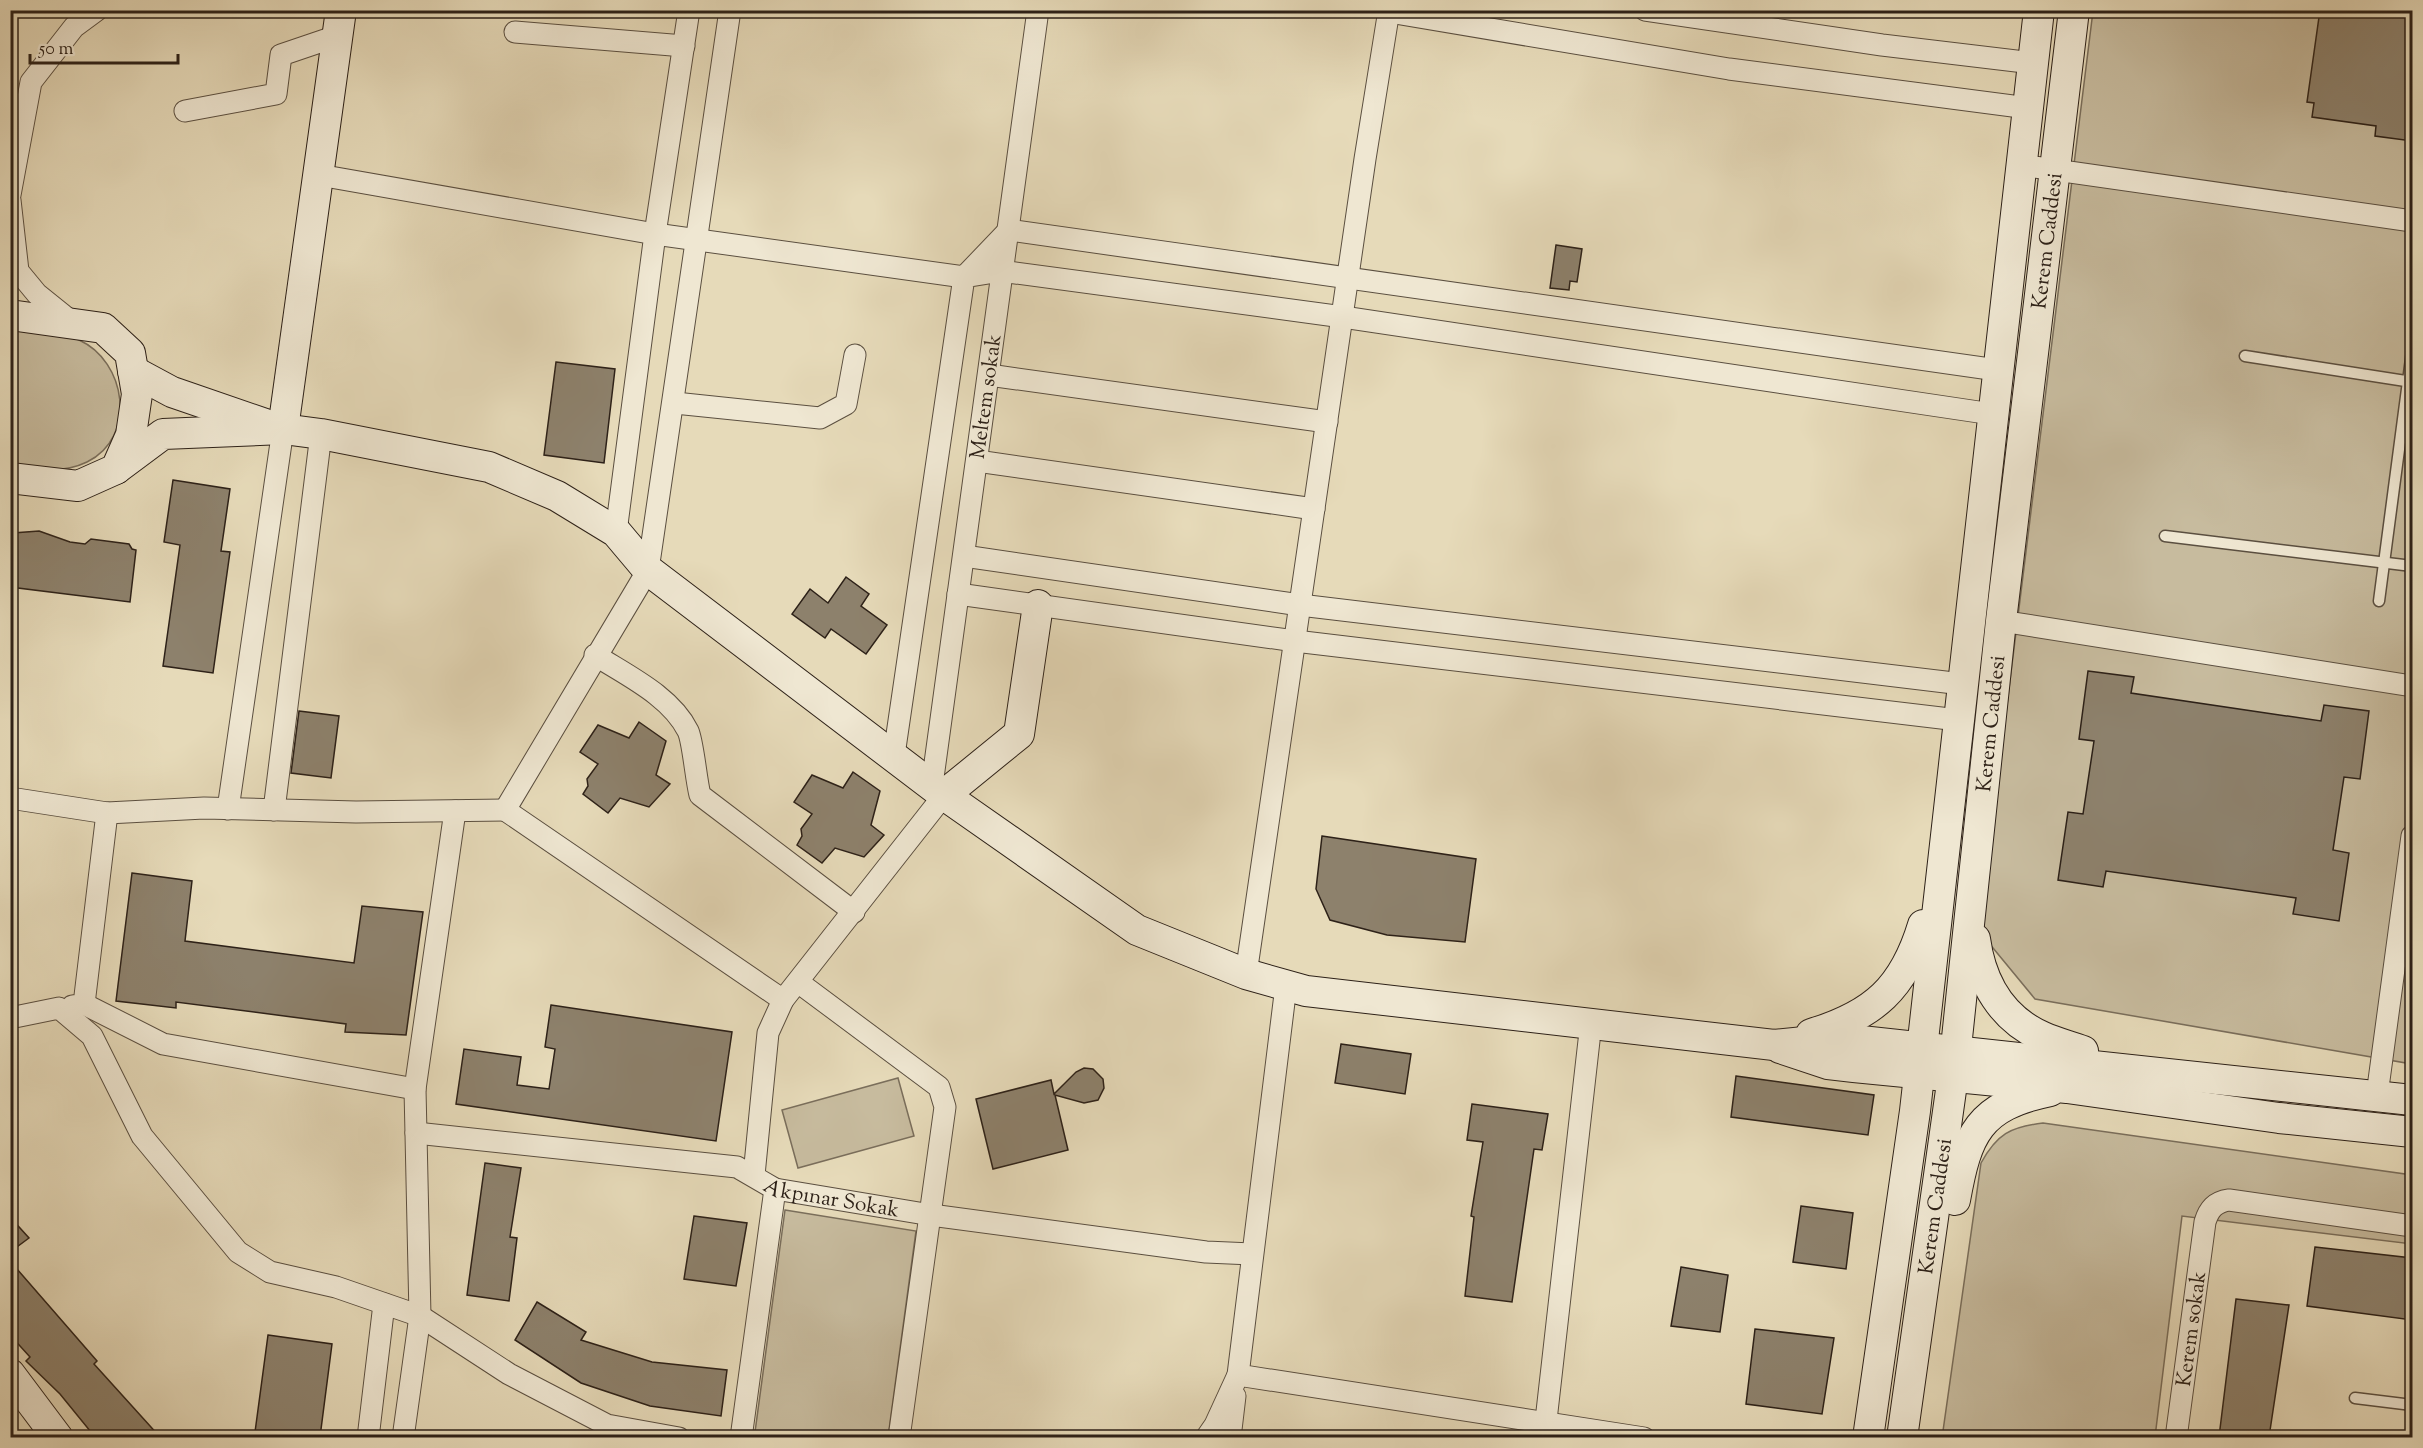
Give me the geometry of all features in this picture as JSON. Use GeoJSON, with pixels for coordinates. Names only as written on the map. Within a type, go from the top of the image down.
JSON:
{"type":"FeatureCollection","features":[{"type":"Feature","properties":{"kind":"street"},"geometry":{"type":"LineString","coordinates":[[10,195],[31,82],[74,27],[97,10]]}},
{"type":"Feature","properties":{"kind":"street"},"geometry":{"type":"LineString","coordinates":[[616,532],[655,234],[689,10]]}},
{"type":"Feature","properties":{"kind":"street"},"geometry":{"type":"LineString","coordinates":[[504,810],[648,570],[675,403],[730,10]]}},
{"type":"Feature","properties":{"kind":"street","name":"Meltem sokak"},"geometry":{"type":"LineString","coordinates":[[938,790],[958,594],[1038,10]]}},
{"type":"Feature","properties":{"kind":"street"},"geometry":{"type":"LineString","coordinates":[[1645,10],[1882,45],[2033,63]]}},
{"type":"Feature","properties":{"kind":"street","name":"Kerem Caddesi"},"geometry":{"type":"LineString","coordinates":[[1868,1437],[1920,1060],[2039,10]]}},
{"type":"Feature","properties":{"kind":"street","name":"Kerem Caddesi"},"geometry":{"type":"LineString","coordinates":[[1902,1437],[1954,1063],[2001,621],[2074,10]]}},
{"type":"Feature","properties":{"kind":"street"},"geometry":{"type":"LineString","coordinates":[[1246,974],[1389,11],[1729,69],[2028,108]]}},
{"type":"Feature","properties":{"kind":"street"},"geometry":{"type":"LineString","coordinates":[[185,111],[276,94],[281,55],[339,23]]}},
{"type":"Feature","properties":{"kind":"street"},"geometry":{"type":"LineString","coordinates":[[228,809],[339,23]]}},
{"type":"Feature","properties":{"kind":"street"},"geometry":{"type":"LineString","coordinates":[[515,32],[684,46]]}},
{"type":"Feature","properties":{"kind":"street"},"geometry":{"type":"LineString","coordinates":[[2021,165],[2412,221]]}},
{"type":"Feature","properties":{"kind":"street"},"geometry":{"type":"LineString","coordinates":[[319,175],[655,234],[964,277],[1001,271],[1343,317],[1992,414]]}},
{"type":"Feature","properties":{"kind":"street"},"geometry":{"type":"LineString","coordinates":[[10,200],[18,271],[37,294],[73,323]]}},
{"type":"Feature","properties":{"kind":"street"},"geometry":{"type":"LineString","coordinates":[[964,277],[1009,230],[1997,370]]}},
{"type":"Feature","properties":{"kind":"street","name":"Meltem sokak"},"geometry":{"type":"LineString","coordinates":[[894,755],[964,277]]}},
{"type":"Feature","properties":{"kind":"street"},"geometry":{"type":"LineString","coordinates":[[10,315],[103,328],[130,353],[137,394],[131,435],[116,469]]}},
{"type":"Feature","properties":{"kind":"street"},"geometry":{"type":"LineString","coordinates":[[675,403],[820,418],[846,404],[855,355]]}},
{"type":"Feature","properties":{"kind":"street"},"geometry":{"type":"LineString","coordinates":[[133,371],[172,392],[283,429]]}},
{"type":"Feature","properties":{"kind":"street"},"geometry":{"type":"LineString","coordinates":[[989,375],[1327,422]]}},
{"type":"Feature","properties":{"kind":"street"},"geometry":{"type":"LineString","coordinates":[[10,478],[78,486],[116,469],[163,434],[283,429],[321,434],[489,467],[556,496],[616,532],[648,570],[938,790],[1137,930],[1246,974],[1286,986],[1306,991],[1774,1045],[1834,1039],[1920,1060],[1954,1063],[2109,1066],[2412,1100]]}},
{"type":"Feature","properties":{"kind":"street"},"geometry":{"type":"LineString","coordinates":[[274,810],[321,434]]}},
{"type":"Feature","properties":{"kind":"street"},"geometry":{"type":"LineString","coordinates":[[977,462],[1314,509]]}},
{"type":"Feature","properties":{"kind":"street"},"geometry":{"type":"LineString","coordinates":[[964,556],[1300,605],[1962,684]]}},
{"type":"Feature","properties":{"kind":"street"},"geometry":{"type":"LineString","coordinates":[[958,594],[1295,641],[1958,720]]}},
{"type":"Feature","properties":{"kind":"street"},"geometry":{"type":"LineString","coordinates":[[754,1175],[768,1033],[783,1000],[854,912],[938,790],[1020,734],[1038,605]]}},
{"type":"Feature","properties":{"kind":"street"},"geometry":{"type":"LineString","coordinates":[[2001,621],[2412,686]]}},
{"type":"Feature","properties":{"kind":"street"},"geometry":{"type":"LineString","coordinates":[[595,655],[654,694],[679,718],[689,732],[700,795],[854,912]]}},
{"type":"Feature","properties":{"kind":"street"},"geometry":{"type":"LineString","coordinates":[[10,798],[107,813],[228,809],[504,810],[783,1000]]}},
{"type":"Feature","properties":{"kind":"street"},"geometry":{"type":"LineString","coordinates":[[403,1437],[420,1316],[415,1089],[454,811]]}},
{"type":"Feature","properties":{"kind":"street"},"geometry":{"type":"LineString","coordinates":[[84,1004],[107,813]]}},
{"type":"Feature","properties":{"kind":"street"},"geometry":{"type":"LineString","coordinates":[[2377,1095],[2412,836]]}},
{"type":"Feature","properties":{"kind":"street"},"geometry":{"type":"LineString","coordinates":[[1774,1045],[1848,1020],[1868,1009],[1899,980],[1915,952],[1941,874]]}},
{"type":"Feature","properties":{"kind":"street"},"geometry":{"type":"LineString","coordinates":[[1971,895],[1981,968],[1994,997],[2003,1008],[2033,1032],[2084,1052],[2109,1066]]}},
{"type":"Feature","properties":{"kind":"street"},"geometry":{"type":"LineString","coordinates":[[798,982],[939,1087],[945,1107],[899,1437]]}},
{"type":"Feature","properties":{"kind":"street"},"geometry":{"type":"LineString","coordinates":[[1230,1437],[1286,986]]}},
{"type":"Feature","properties":{"kind":"street"},"geometry":{"type":"LineString","coordinates":[[10,1018],[84,1004],[163,1044],[415,1089]]}},
{"type":"Feature","properties":{"kind":"street"},"geometry":{"type":"LineString","coordinates":[[59,1008],[92,1036],[142,1136],[238,1252],[270,1272],[336,1287],[420,1316],[509,1374],[607,1425],[679,1437]]}},
{"type":"Feature","properties":{"kind":"street"},"geometry":{"type":"LineString","coordinates":[[1545,1430],[1592,1023]]}},
{"type":"Feature","properties":{"kind":"street"},"geometry":{"type":"LineString","coordinates":[[1954,1063],[2067,1088],[2279,1118],[2412,1132]]}},
{"type":"Feature","properties":{"kind":"street"},"geometry":{"type":"LineString","coordinates":[[1928,1256],[1948,1222],[1966,1148],[1979,1127],[2009,1104],[2035,1094],[2067,1088]]}},
{"type":"Feature","properties":{"kind":"street","name":"Akpınar Sokak"},"geometry":{"type":"LineString","coordinates":[[417,1133],[737,1167],[775,1189],[931,1215],[1206,1252],[1252,1254]]}},
{"type":"Feature","properties":{"kind":"street"},"geometry":{"type":"LineString","coordinates":[[741,1437],[775,1189]]}},
{"type":"Feature","properties":{"kind":"street","name":"Kerem sokak"},"geometry":{"type":"LineString","coordinates":[[2176,1437],[2205,1222],[2208,1212],[2216,1204],[2229,1200],[2412,1226]]}},
{"type":"Feature","properties":{"kind":"street"},"geometry":{"type":"LineString","coordinates":[[368,1437],[384,1304]]}},
{"type":"Feature","properties":{"kind":"street"},"geometry":{"type":"LineString","coordinates":[[10,1374],[58,1437]]}},
{"type":"Feature","properties":{"kind":"street"},"geometry":{"type":"LineString","coordinates":[[1238,1375],[1545,1430],[1644,1437]]}},
{"type":"Feature","properties":{"kind":"street"},"geometry":{"type":"LineString","coordinates":[[1206,1437],[1215,1425],[1238,1375]]}},
{"type":"Feature","properties":{"kind":"lane"},"geometry":{"type":"LineString","coordinates":[[2379,601],[2410,382],[2412,351]]}},
{"type":"Feature","properties":{"kind":"lane"},"geometry":{"type":"LineString","coordinates":[[2245,356],[2410,382]]}},
{"type":"Feature","properties":{"kind":"lane"},"geometry":{"type":"LineString","coordinates":[[2166,536],[2412,566]]}},
{"type":"Feature","properties":{"kind":"lane"},"geometry":{"type":"LineString","coordinates":[[2355,1398],[2412,1405]]}},
{"type":"Feature","properties":{"kind":"shaded area"},"geometry":{"type":"Polygon","coordinates":[[[2093,11],[2412,11],[2412,1064],[2035,999],[1979,931],[2093,11]]]}},
{"type":"Feature","properties":{"kind":"shaded area"},"geometry":{"type":"Polygon","coordinates":[[[11,330],[72,337],[95,350],[107,364],[116,381],[120,400],[119,418],[114,435],[103,450],[87,462],[59,470],[11,467],[11,330]]]}},
{"type":"Feature","properties":{"kind":"shaded area"},"geometry":{"type":"Polygon","coordinates":[[[898,1078],[914,1136],[798,1168],[782,1110],[898,1078]]]}},
{"type":"Feature","properties":{"kind":"shaded area"},"geometry":{"type":"Polygon","coordinates":[[[2043,1123],[2412,1175],[2412,1244],[2182,1216],[2155,1437],[1942,1438],[1981,1163],[1993,1145],[2006,1134],[2022,1127],[2043,1123]]]}},
{"type":"Feature","properties":{"kind":"shaded area"},"geometry":{"type":"Polygon","coordinates":[[[785,1210],[916,1231],[888,1437],[799,1438],[755,1432],[785,1210]]]}},
{"type":"Feature","properties":{"kind":"building"},"geometry":{"type":"Polygon","coordinates":[[[2320,10],[2412,10],[2412,141],[2375,136],[2376,126],[2312,117],[2314,103],[2307,102],[2320,10]]]}},
{"type":"Feature","properties":{"kind":"building"},"geometry":{"type":"Polygon","coordinates":[[[1556,245],[1582,249],[1577,282],[1570,281],[1569,290],[1550,288],[1556,245]]]}},
{"type":"Feature","properties":{"kind":"building"},"geometry":{"type":"Polygon","coordinates":[[[556,362],[615,369],[604,463],[544,455],[556,362]]]}},
{"type":"Feature","properties":{"kind":"building"},"geometry":{"type":"Polygon","coordinates":[[[173,480],[230,489],[221,551],[230,552],[213,673],[163,666],[180,545],[164,542],[173,480]]]}},
{"type":"Feature","properties":{"kind":"building"},"geometry":{"type":"Polygon","coordinates":[[[39,531],[70,542],[85,544],[91,539],[129,544],[132,549],[136,550],[130,602],[10,587],[13,533],[39,531]]]}},
{"type":"Feature","properties":{"kind":"building"},"geometry":{"type":"Polygon","coordinates":[[[846,577],[869,594],[861,606],[887,625],[866,654],[831,629],[825,638],[792,614],[810,589],[828,603],[846,577]]]}},
{"type":"Feature","properties":{"kind":"building"},"geometry":{"type":"Polygon","coordinates":[[[2088,671],[2134,677],[2131,693],[2321,721],[2324,705],[2369,711],[2360,779],[2344,777],[2333,850],[2349,853],[2339,921],[2293,914],[2296,898],[2106,871],[2103,887],[2058,880],[2068,812],[2083,814],[2094,741],[2079,739],[2088,671]]]}},
{"type":"Feature","properties":{"kind":"building"},"geometry":{"type":"Polygon","coordinates":[[[299,711],[339,716],[331,778],[291,773],[299,711]]]}},
{"type":"Feature","properties":{"kind":"building"},"geometry":{"type":"Polygon","coordinates":[[[639,722],[666,741],[656,775],[670,784],[649,807],[620,798],[608,813],[583,794],[588,786],[587,779],[598,764],[580,752],[598,725],[629,738],[639,722]]]}},
{"type":"Feature","properties":{"kind":"building"},"geometry":{"type":"Polygon","coordinates":[[[853,772],[880,791],[871,825],[884,835],[864,857],[835,848],[822,863],[797,845],[802,836],[801,829],[812,814],[794,802],[812,775],[843,788],[853,772]]]}},
{"type":"Feature","properties":{"kind":"building"},"geometry":{"type":"Polygon","coordinates":[[[1322,836],[1476,859],[1465,942],[1387,935],[1330,920],[1316,889],[1322,836]]]}},
{"type":"Feature","properties":{"kind":"building"},"geometry":{"type":"Polygon","coordinates":[[[132,873],[192,881],[185,941],[354,963],[362,906],[423,912],[406,1035],[345,1032],[346,1024],[176,1002],[176,1008],[116,1001],[132,873]]]}},
{"type":"Feature","properties":{"kind":"building"},"geometry":{"type":"Polygon","coordinates":[[[551,1005],[732,1032],[716,1141],[456,1104],[464,1049],[521,1057],[517,1085],[549,1089],[555,1049],[545,1047],[551,1005]]]}},
{"type":"Feature","properties":{"kind":"building"},"geometry":{"type":"Polygon","coordinates":[[[1341,1044],[1411,1054],[1405,1094],[1335,1083],[1341,1044]]]}},
{"type":"Feature","properties":{"kind":"building"},"geometry":{"type":"Polygon","coordinates":[[[1084,1068],[1093,1069],[1103,1079],[1104,1088],[1098,1100],[1084,1103],[1055,1095],[1068,1150],[993,1169],[976,1099],[1051,1080],[1054,1094],[1076,1072],[1084,1068]]]}},
{"type":"Feature","properties":{"kind":"building"},"geometry":{"type":"Polygon","coordinates":[[[1736,1076],[1874,1095],[1868,1135],[1731,1117],[1736,1076]]]}},
{"type":"Feature","properties":{"kind":"building"},"geometry":{"type":"Polygon","coordinates":[[[1472,1104],[1548,1114],[1542,1150],[1534,1149],[1512,1302],[1465,1296],[1474,1217],[1471,1216],[1483,1142],[1467,1140],[1472,1104]]]}},
{"type":"Feature","properties":{"kind":"building"},"geometry":{"type":"Polygon","coordinates":[[[485,1163],[521,1168],[510,1237],[517,1238],[509,1301],[467,1295],[485,1163]]]}},
{"type":"Feature","properties":{"kind":"building"},"geometry":{"type":"Polygon","coordinates":[[[1801,1206],[1853,1213],[1846,1269],[1793,1262],[1801,1206]]]}},
{"type":"Feature","properties":{"kind":"building"},"geometry":{"type":"Polygon","coordinates":[[[694,1216],[747,1223],[736,1286],[684,1279],[694,1216]]]}},
{"type":"Feature","properties":{"kind":"building"},"geometry":{"type":"Polygon","coordinates":[[[10,1217],[29,1238],[10,1252],[10,1217]]]}},
{"type":"Feature","properties":{"kind":"building"},"geometry":{"type":"Polygon","coordinates":[[[2315,1247],[2412,1258],[2412,1320],[2307,1306],[2315,1247]]]}},
{"type":"Feature","properties":{"kind":"building"},"geometry":{"type":"Polygon","coordinates":[[[10,1261],[97,1361],[94,1364],[160,1437],[95,1437],[60,1394],[26,1361],[30,1357],[10,1335],[10,1261]]]}},
{"type":"Feature","properties":{"kind":"building"},"geometry":{"type":"Polygon","coordinates":[[[1681,1267],[1728,1275],[1720,1332],[1671,1326],[1681,1267]]]}},
{"type":"Feature","properties":{"kind":"building"},"geometry":{"type":"Polygon","coordinates":[[[2236,1299],[2289,1305],[2269,1437],[2219,1437],[2236,1299]]]}},
{"type":"Feature","properties":{"kind":"building"},"geometry":{"type":"Polygon","coordinates":[[[537,1302],[586,1332],[581,1340],[652,1362],[727,1370],[721,1416],[650,1406],[581,1383],[515,1340],[537,1302]]]}},
{"type":"Feature","properties":{"kind":"building"},"geometry":{"type":"Polygon","coordinates":[[[1755,1329],[1834,1338],[1822,1414],[1746,1404],[1755,1329]]]}},
{"type":"Feature","properties":{"kind":"building"},"geometry":{"type":"Polygon","coordinates":[[[268,1335],[332,1344],[320,1437],[292,1437],[255,1432],[268,1335]]]}}]}
